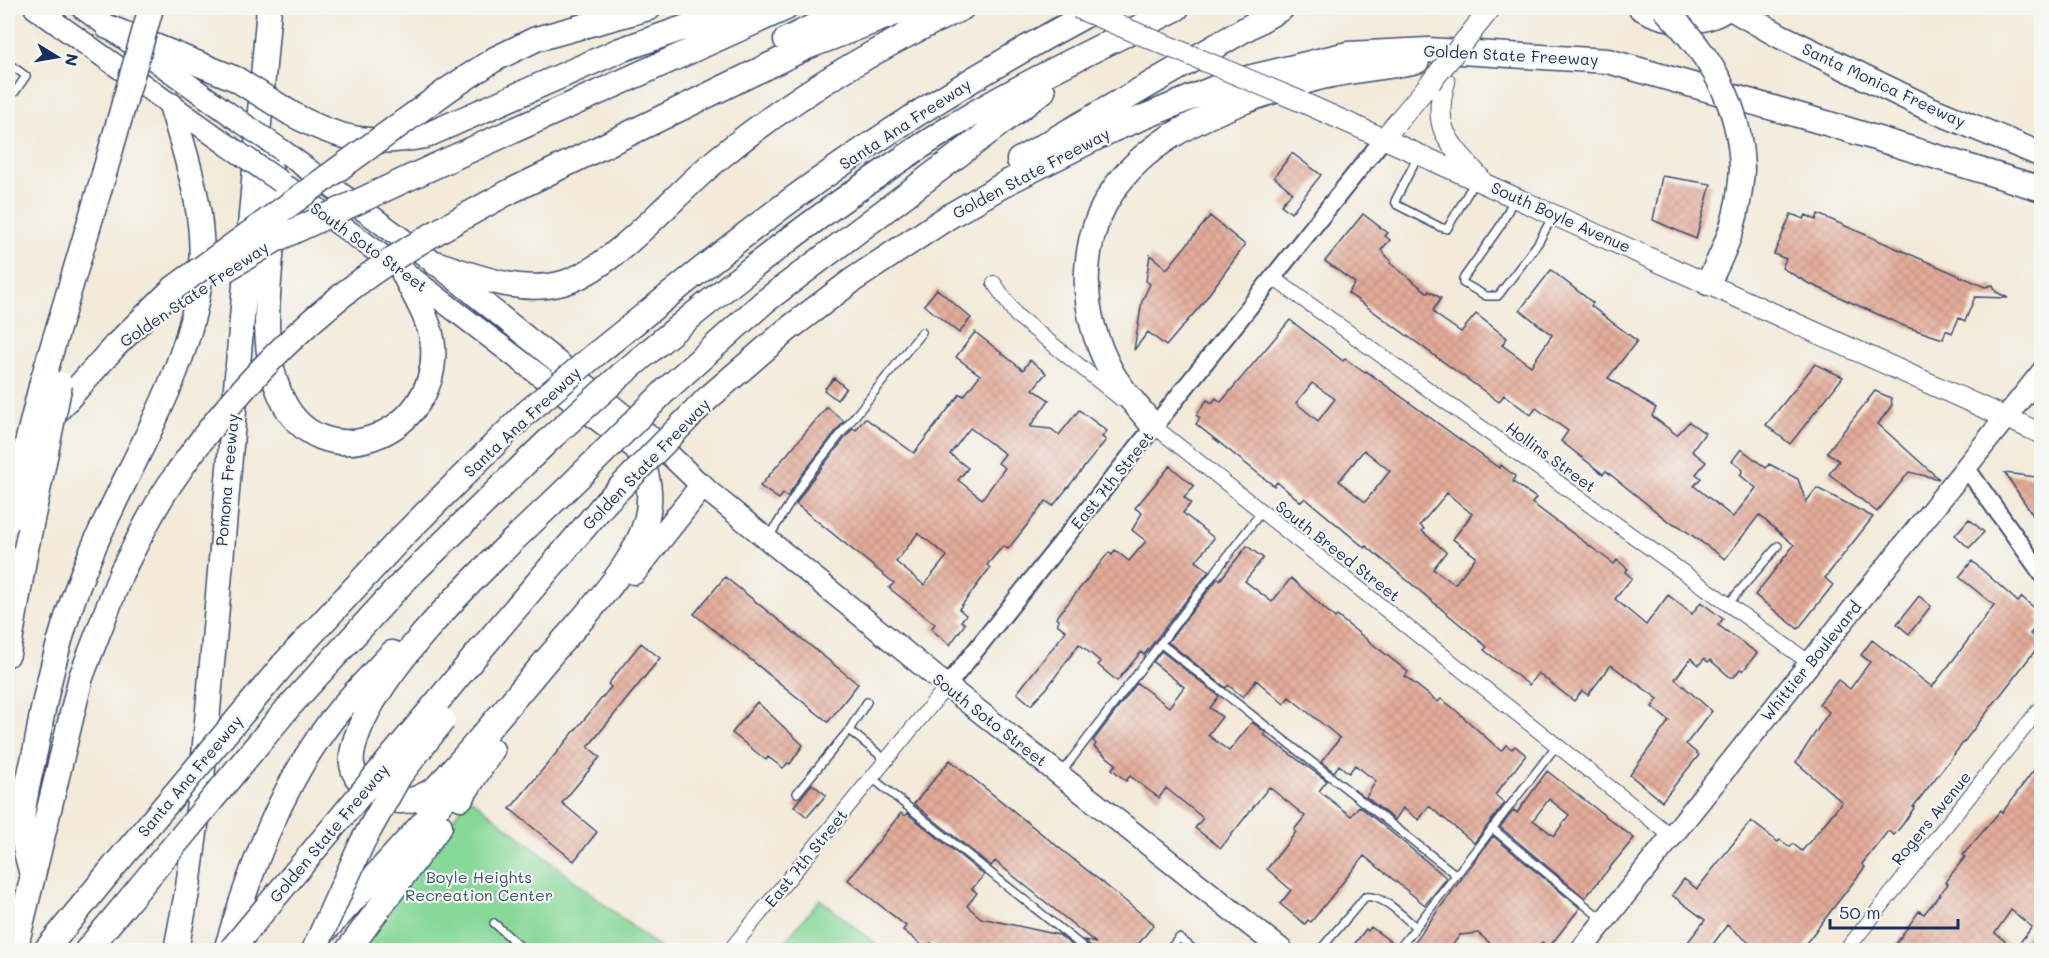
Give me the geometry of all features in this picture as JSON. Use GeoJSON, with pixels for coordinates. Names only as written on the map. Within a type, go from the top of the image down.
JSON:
{"type":"FeatureCollection","features":[{"type":"Feature","properties":{"kind":"highway"},"geometry":{"type":"LineString","coordinates":[[8,521],[51,383],[104,174],[151,8]]}},
{"type":"Feature","properties":{"kind":"highway","name":"Pomona Freeway"},"geometry":{"type":"LineString","coordinates":[[176,951],[188,887],[201,778],[261,121],[269,8]]}},
{"type":"Feature","properties":{"kind":"highway"},"geometry":{"type":"LineString","coordinates":[[116,346],[174,288],[449,89],[495,59],[536,39],[649,8]]}},
{"type":"Feature","properties":{"kind":"highway"},"geometry":{"type":"LineString","coordinates":[[108,27],[236,80],[320,129],[350,140],[401,140],[425,136],[620,50],[741,8]]}},
{"type":"Feature","properties":{"kind":"highway","name":"Golden State Freeway"},"geometry":{"type":"LineString","coordinates":[[8,473],[62,405],[116,346],[239,261],[277,239],[448,159],[786,8]]}},
{"type":"Feature","properties":{"kind":"highway"},"geometry":{"type":"LineString","coordinates":[[15,951],[81,677],[122,572],[172,481],[220,415],[263,368],[335,301],[418,242],[693,87],[850,8]]}},
{"type":"Feature","properties":{"kind":"highway"},"geometry":{"type":"LineString","coordinates":[[509,192],[807,46],[909,8]]}},
{"type":"Feature","properties":{"kind":"highway"},"geometry":{"type":"LineString","coordinates":[[435,263],[500,284],[547,287],[566,282],[584,273],[625,243],[718,159],[837,72],[962,8]]}},
{"type":"Feature","properties":{"kind":"highway","name":"Santa Ana Freeway"},"geometry":{"type":"LineString","coordinates":[[46,951],[283,665],[400,539],[525,414],[596,354],[815,183],[924,110],[1038,40],[1099,8]]}},
{"type":"Feature","properties":{"kind":"highway","name":"Santa Ana Freeway"},"geometry":{"type":"LineString","coordinates":[[125,905],[286,709],[409,575],[551,438],[621,375],[761,259],[859,187],[991,105],[1177,8]]}},
{"type":"Feature","properties":{"kind":"highway"},"geometry":{"type":"LineString","coordinates":[[948,217],[972,189],[1282,8]]}},
{"type":"Feature","properties":{"kind":"highway"},"geometry":{"type":"LineString","coordinates":[[1641,8],[1655,15],[1686,21],[1729,8]]}},
{"type":"Feature","properties":{"kind":"highway"},"geometry":{"type":"LineString","coordinates":[[1664,8],[1693,38],[1724,84],[1741,142],[1742,169],[1736,223],[1727,247],[1707,283]]}},
{"type":"Feature","properties":{"kind":"highway","name":"Santa Monica Freeway"},"geometry":{"type":"LineString","coordinates":[[1729,8],[1780,36],[1929,108],[2042,155]]}},
{"type":"Feature","properties":{"kind":"highway"},"geometry":{"type":"LineString","coordinates":[[1154,427],[1113,375],[1097,341],[1086,291],[1090,241],[1096,217],[1123,175],[1167,138],[1240,103],[1320,78],[1465,43]]}},
{"type":"Feature","properties":{"kind":"highway","name":"Golden State Freeway"},"geometry":{"type":"LineString","coordinates":[[229,951],[605,503],[707,399],[787,330],[853,280],[948,217],[1010,181],[1112,130],[1227,83],[1297,64],[1370,51],[1465,43],[1608,61],[1826,123],[2042,189]]}},
{"type":"Feature","properties":{"kind":"highway"},"geometry":{"type":"LineString","coordinates":[[638,450],[649,478],[650,501],[646,522],[635,547],[609,585],[436,788],[411,801],[400,802],[387,799],[362,786],[354,774],[351,757],[357,737],[378,696],[425,630],[667,389],[764,302],[1098,49]]}},
{"type":"Feature","properties":{"kind":"highway"},"geometry":{"type":"LineString","coordinates":[[31,881],[22,826],[42,710],[63,625],[92,550],[173,376],[199,287],[202,251],[197,198],[171,105]]}},
{"type":"Feature","properties":{"kind":"highway"},"geometry":{"type":"LineString","coordinates":[[261,121],[274,190],[268,315],[269,348],[275,381],[290,411],[302,423],[326,438],[346,442],[380,436],[396,427],[424,397],[433,364],[433,343],[402,270]]}},
{"type":"Feature","properties":{"kind":"highway"},"geometry":{"type":"LineString","coordinates":[[8,654],[51,383]]}},
{"type":"Feature","properties":{"kind":"highway"},"geometry":{"type":"LineString","coordinates":[[229,951],[268,830],[316,744],[341,708],[419,624],[581,475]]}},
{"type":"Feature","properties":{"kind":"highway"},"geometry":{"type":"LineString","coordinates":[[307,951],[492,750],[702,486]]}},
{"type":"Feature","properties":{"kind":"highway"},"geometry":{"type":"LineString","coordinates":[[314,951],[362,843],[400,776],[450,710],[477,654]]}},
{"type":"Feature","properties":{"kind":"highway"},"geometry":{"type":"LineString","coordinates":[[348,951],[467,790],[492,750]]}},
{"type":"Feature","properties":{"kind":"highway"},"geometry":{"type":"LineString","coordinates":[[87,951],[125,905]]}},
{"type":"Feature","properties":{"kind":"highway"},"geometry":{"type":"LineString","coordinates":[[93,951],[125,905]]}},
{"type":"Feature","properties":{"kind":"main road","name":"South Soto Street"},"geometry":{"type":"LineString","coordinates":[[35,8],[402,270],[638,450],[702,486]]}},
{"type":"Feature","properties":{"kind":"main road","name":"South Boyle Avenue"},"geometry":{"type":"LineString","coordinates":[[1077,8],[1419,153],[2042,434]]}},
{"type":"Feature","properties":{"kind":"main road","name":"East 7th Street"},"geometry":{"type":"LineString","coordinates":[[1384,138],[1438,82],[1491,8]]}},
{"type":"Feature","properties":{"kind":"main road","name":"South Soto Street"},"geometry":{"type":"LineString","coordinates":[[87,9],[108,27],[283,151],[435,263],[651,437],[702,486],[1272,947]]}},
{"type":"Feature","properties":{"kind":"main road"},"geometry":{"type":"LineString","coordinates":[[1438,82],[1441,123],[1451,143],[1480,181]]}},
{"type":"Feature","properties":{"kind":"main road","name":"Whittier Boulevard"},"geometry":{"type":"LineString","coordinates":[[1581,951],[1670,835],[2042,372]]}},
{"type":"Feature","properties":{"kind":"street","name":"East 7th Street"},"geometry":{"type":"LineString","coordinates":[[730,951],[947,686],[1384,138]]}},
{"type":"Feature","properties":{"kind":"street","name":"Hollins Street"},"geometry":{"type":"LineString","coordinates":[[1273,278],[1810,663]]}},
{"type":"Feature","properties":{"kind":"street","name":"South Breed Street"},"geometry":{"type":"LineString","coordinates":[[994,283],[1016,315],[1670,835]]}},
{"type":"Feature","properties":{"kind":"street"},"geometry":{"type":"LineString","coordinates":[[1965,466],[2042,574]]}},
{"type":"Feature","properties":{"kind":"street","name":"Rogers Avenue"},"geometry":{"type":"LineString","coordinates":[[1845,951],[2042,706]]}},
{"type":"Feature","properties":{"kind":"lane"},"geometry":{"type":"LineString","coordinates":[[8,63],[26,76],[15,92]]}},
{"type":"Feature","properties":{"kind":"lane"},"geometry":{"type":"LineString","coordinates":[[1419,153],[1395,201],[1397,205],[1440,227],[1447,229],[1480,181]]}},
{"type":"Feature","properties":{"kind":"lane"},"geometry":{"type":"LineString","coordinates":[[1515,196],[1500,225],[1463,279],[1463,283],[1486,296],[1498,296],[1538,243],[1554,214]]}},
{"type":"Feature","properties":{"kind":"lane"},"geometry":{"type":"LineString","coordinates":[[767,539],[805,479],[922,332]]}},
{"type":"Feature","properties":{"kind":"lane"},"geometry":{"type":"LineString","coordinates":[[1060,775],[1262,511]]}},
{"type":"Feature","properties":{"kind":"lane"},"geometry":{"type":"LineString","coordinates":[[1728,604],[1778,546]]}},
{"type":"Feature","properties":{"kind":"lane"},"geometry":{"type":"LineString","coordinates":[[1160,643],[1455,874]]}},
{"type":"Feature","properties":{"kind":"lane"},"geometry":{"type":"LineString","coordinates":[[797,793],[849,730],[867,702]]}},
{"type":"Feature","properties":{"kind":"lane"},"geometry":{"type":"LineString","coordinates":[[849,730],[886,760]]}},
{"type":"Feature","properties":{"kind":"lane"},"geometry":{"type":"LineString","coordinates":[[1398,951],[1455,874],[1557,745]]}},
{"type":"Feature","properties":{"kind":"lane"},"geometry":{"type":"LineString","coordinates":[[872,778],[1088,951]]}},
{"type":"Feature","properties":{"kind":"lane"},"geometry":{"type":"LineString","coordinates":[[1491,828],[1604,920]]}},
{"type":"Feature","properties":{"kind":"lane"},"geometry":{"type":"LineString","coordinates":[[1320,951],[1365,897],[1373,895],[1416,927]]}},
{"type":"Feature","properties":{"kind":"lane"},"geometry":{"type":"LineString","coordinates":[[494,923],[524,951]]}},
{"type":"Feature","properties":{"kind":"lane"},"geometry":{"type":"LineString","coordinates":[[1168,951],[1179,938],[1194,951]]}},
{"type":"Feature","properties":{"kind":"lane"},"geometry":{"type":"LineString","coordinates":[[503,951],[513,941]]}},
{"type":"Feature","properties":{"kind":"green space","name":"Boyle Heights Recreation Center"},"geometry":{"type":"Polygon","coordinates":[[[469,797],[662,950],[355,950],[469,797]]]}},
{"type":"Feature","properties":{"kind":"green space"},"geometry":{"type":"Polygon","coordinates":[[[820,899],[883,950],[778,950],[820,899]]]}},
{"type":"Feature","properties":{"kind":"building"},"geometry":{"type":"Polygon","coordinates":[[[1292,153],[1321,175],[1291,213],[1281,205],[1292,192],[1274,177],[1292,153]]]}},
{"type":"Feature","properties":{"kind":"building"},"geometry":{"type":"Polygon","coordinates":[[[1662,176],[1711,184],[1696,239],[1653,220],[1662,176]]]}},
{"type":"Feature","properties":{"kind":"building"},"geometry":{"type":"Polygon","coordinates":[[[1363,214],[1388,233],[1385,236],[1390,240],[1381,250],[1391,261],[1390,263],[1428,293],[1429,291],[1441,298],[1433,310],[1435,314],[1461,332],[1476,314],[1507,338],[1502,345],[1531,366],[1552,335],[1520,310],[1551,270],[1593,303],[1591,306],[1637,341],[1608,378],[1656,408],[1652,416],[1677,435],[1689,422],[1705,433],[1692,451],[1706,462],[1696,474],[1701,478],[1694,486],[1733,517],[1756,488],[1740,475],[1743,470],[1732,461],[1741,449],[1766,468],[1769,464],[1798,479],[1806,502],[1817,488],[1873,517],[1825,578],[1833,585],[1798,629],[1755,595],[1794,545],[1759,515],[1725,559],[1679,526],[1668,521],[1606,471],[1603,474],[1561,441],[1568,431],[1536,408],[1531,415],[1504,395],[1499,402],[1348,293],[1355,283],[1325,261],[1363,214]]]}},
{"type":"Feature","properties":{"kind":"building"},"geometry":{"type":"Polygon","coordinates":[[[1791,214],[1804,219],[1806,215],[1816,220],[1818,214],[1985,287],[1993,285],[1996,292],[2008,298],[1975,297],[1965,321],[1959,318],[1952,333],[1946,330],[1943,339],[1904,326],[1808,283],[1782,268],[1786,259],[1774,254],[1791,214]]]}},
{"type":"Feature","properties":{"kind":"building"},"geometry":{"type":"Polygon","coordinates":[[[1210,216],[1245,245],[1201,305],[1166,346],[1148,332],[1134,350],[1142,301],[1150,284],[1146,281],[1150,255],[1167,269],[1210,216]]]}},
{"type":"Feature","properties":{"kind":"building"},"geometry":{"type":"Polygon","coordinates":[[[937,289],[971,318],[959,333],[924,305],[937,289]]]}},
{"type":"Feature","properties":{"kind":"building"},"geometry":{"type":"Polygon","coordinates":[[[1290,320],[1343,361],[1345,359],[1365,373],[1366,371],[1499,468],[1501,465],[1515,476],[1513,482],[1536,498],[1532,503],[1614,564],[1617,560],[1628,569],[1625,572],[1632,578],[1615,599],[1646,625],[1668,595],[1692,614],[1701,602],[1723,619],[1718,625],[1757,653],[1743,671],[1740,669],[1734,677],[1730,677],[1710,660],[1708,662],[1704,659],[1699,665],[1691,658],[1675,679],[1712,711],[1686,744],[1699,755],[1662,801],[1630,775],[1669,721],[1652,707],[1658,699],[1611,665],[1588,695],[1582,691],[1574,701],[1538,673],[1529,685],[1484,650],[1487,647],[1305,498],[1301,502],[1277,482],[1274,486],[1196,424],[1200,418],[1196,415],[1207,400],[1212,403],[1216,398],[1221,402],[1290,320]],[[1312,383],[1296,403],[1318,421],[1335,399],[1312,383]],[[1364,450],[1339,481],[1365,502],[1390,471],[1364,450]],[[1447,493],[1420,525],[1424,529],[1422,531],[1446,552],[1433,569],[1455,584],[1476,557],[1453,539],[1472,514],[1447,493]]]}},
{"type":"Feature","properties":{"kind":"building"},"geometry":{"type":"Polygon","coordinates":[[[975,332],[1023,370],[1030,360],[1046,373],[1033,389],[1049,400],[1030,427],[1051,429],[1059,435],[1079,410],[1107,431],[1102,437],[1106,440],[1053,506],[1046,501],[1008,549],[1003,546],[987,565],[990,568],[959,609],[966,615],[961,621],[965,624],[950,645],[931,629],[935,624],[889,588],[894,583],[796,504],[810,482],[853,428],[856,430],[865,418],[914,453],[960,394],[964,396],[980,375],[956,357],[975,332]],[[970,428],[950,454],[968,468],[958,480],[982,499],[1005,468],[998,463],[1005,454],[970,428]],[[918,533],[896,562],[924,585],[947,556],[918,533]]]}},
{"type":"Feature","properties":{"kind":"building"},"geometry":{"type":"Polygon","coordinates":[[[1815,364],[1843,377],[1790,444],[1766,425],[1815,364]]]}},
{"type":"Feature","properties":{"kind":"building"},"geometry":{"type":"Polygon","coordinates":[[[834,378],[846,388],[837,400],[824,390],[834,378]]]}},
{"type":"Feature","properties":{"kind":"building"},"geometry":{"type":"Polygon","coordinates":[[[1875,391],[1891,398],[1892,405],[1878,424],[1939,479],[1909,472],[1877,512],[1829,474],[1839,461],[1827,452],[1875,391]]]}},
{"type":"Feature","properties":{"kind":"building"},"geometry":{"type":"Polygon","coordinates":[[[827,407],[844,421],[787,497],[783,494],[779,499],[760,486],[827,407]]]}},
{"type":"Feature","properties":{"kind":"building"},"geometry":{"type":"Polygon","coordinates":[[[1170,466],[1194,486],[1184,497],[1191,503],[1183,513],[1214,538],[1196,561],[1209,571],[1144,655],[1141,652],[1117,681],[1098,665],[1101,662],[1079,644],[1047,688],[1031,705],[1017,693],[1066,631],[1057,624],[1059,620],[1056,618],[1109,552],[1112,555],[1115,550],[1129,561],[1146,541],[1132,530],[1142,513],[1135,508],[1170,466]]]}},
{"type":"Feature","properties":{"kind":"building"},"geometry":{"type":"Polygon","coordinates":[[[2005,473],[2042,478],[2042,529],[2005,473]]]}},
{"type":"Feature","properties":{"kind":"building"},"geometry":{"type":"Polygon","coordinates":[[[1969,519],[1984,532],[1969,548],[1955,535],[1969,519]]]}},
{"type":"Feature","properties":{"kind":"building"},"geometry":{"type":"Polygon","coordinates":[[[1247,546],[1263,558],[1245,581],[1272,602],[1291,578],[1335,618],[1337,616],[1408,672],[1405,676],[1438,702],[1441,699],[1452,707],[1501,751],[1506,745],[1512,749],[1515,746],[1526,755],[1495,795],[1505,803],[1474,843],[1429,806],[1419,820],[1403,808],[1395,820],[1366,797],[1376,781],[1355,765],[1349,773],[1339,765],[1334,772],[1321,762],[1340,738],[1289,697],[1284,704],[1256,680],[1243,697],[1228,685],[1226,688],[1168,642],[1218,578],[1220,580],[1247,546]]]}},
{"type":"Feature","properties":{"kind":"building"},"geometry":{"type":"Polygon","coordinates":[[[1972,561],[2018,602],[2022,597],[2041,614],[2037,619],[2040,622],[2030,634],[2041,643],[1913,807],[1903,824],[1894,835],[1888,831],[1862,864],[1865,867],[1800,951],[1747,951],[1752,945],[1727,925],[1708,951],[1681,951],[1705,920],[1672,895],[1684,879],[1697,889],[1751,821],[1778,842],[1780,840],[1790,847],[1793,844],[1802,851],[1842,802],[1796,762],[1829,712],[1819,704],[1838,680],[1850,689],[1870,662],[1861,655],[1872,640],[1932,687],[1957,655],[1994,605],[1959,577],[1972,561]]]}},
{"type":"Feature","properties":{"kind":"building"},"geometry":{"type":"Polygon","coordinates":[[[725,577],[858,684],[828,722],[694,614],[725,577]]]}},
{"type":"Feature","properties":{"kind":"building"},"geometry":{"type":"Polygon","coordinates":[[[1919,596],[1931,606],[1909,634],[1897,624],[1919,596]]]}},
{"type":"Feature","properties":{"kind":"building"},"geometry":{"type":"Polygon","coordinates":[[[641,643],[660,658],[588,747],[600,757],[562,803],[597,832],[574,861],[510,809],[611,687],[608,684],[641,643]]]}},
{"type":"Feature","properties":{"kind":"building"},"geometry":{"type":"Polygon","coordinates":[[[1161,651],[1219,696],[1210,708],[1222,717],[1208,735],[1229,751],[1252,722],[1266,733],[1264,735],[1327,781],[1319,791],[1351,816],[1359,806],[1447,878],[1425,905],[1364,856],[1311,922],[1308,920],[1305,924],[1280,904],[1291,890],[1267,869],[1296,832],[1294,830],[1305,816],[1269,787],[1221,848],[1195,828],[1203,818],[1166,788],[1159,798],[1130,776],[1126,781],[1112,769],[1116,764],[1094,747],[1096,744],[1093,741],[1137,683],[1169,707],[1184,687],[1153,662],[1161,651]]]}},
{"type":"Feature","properties":{"kind":"building"},"geometry":{"type":"Polygon","coordinates":[[[757,702],[803,745],[790,764],[788,763],[783,768],[768,757],[766,760],[732,733],[757,702]]]}},
{"type":"Feature","properties":{"kind":"building"},"geometry":{"type":"Polygon","coordinates":[[[2042,759],[2042,941],[2033,951],[1891,951],[1919,911],[1924,914],[1948,884],[1945,882],[1965,857],[1963,855],[2000,811],[2002,813],[2042,759]],[[2011,910],[1995,933],[2015,949],[2032,927],[2011,910]]]}},
{"type":"Feature","properties":{"kind":"building"},"geometry":{"type":"Polygon","coordinates":[[[950,760],[1154,924],[1133,951],[1106,951],[1103,948],[1103,951],[1093,951],[1084,940],[1096,943],[995,861],[991,866],[914,804],[950,760]]]}},
{"type":"Feature","properties":{"kind":"building"},"geometry":{"type":"Polygon","coordinates":[[[1547,771],[1634,838],[1585,898],[1500,827],[1514,810],[1517,813],[1547,771]],[[1549,799],[1533,820],[1554,836],[1569,815],[1549,799]]]}},
{"type":"Feature","properties":{"kind":"building"},"geometry":{"type":"Polygon","coordinates":[[[812,784],[826,795],[807,817],[794,806],[812,784]]]}},
{"type":"Feature","properties":{"kind":"building"},"geometry":{"type":"Polygon","coordinates":[[[901,813],[905,816],[907,813],[984,875],[972,889],[977,893],[967,906],[981,918],[1059,935],[1079,951],[941,951],[931,943],[927,949],[903,930],[906,926],[848,880],[901,813]]]}},
{"type":"Feature","properties":{"kind":"building"},"geometry":{"type":"Polygon","coordinates":[[[1493,836],[1580,908],[1549,947],[1542,942],[1535,951],[1499,951],[1478,933],[1460,935],[1448,951],[1408,951],[1493,836]]]}},
{"type":"Feature","properties":{"kind":"building"},"geometry":{"type":"Polygon","coordinates":[[[1371,927],[1395,945],[1393,951],[1349,951],[1366,929],[1368,931],[1371,927]]]}}]}
